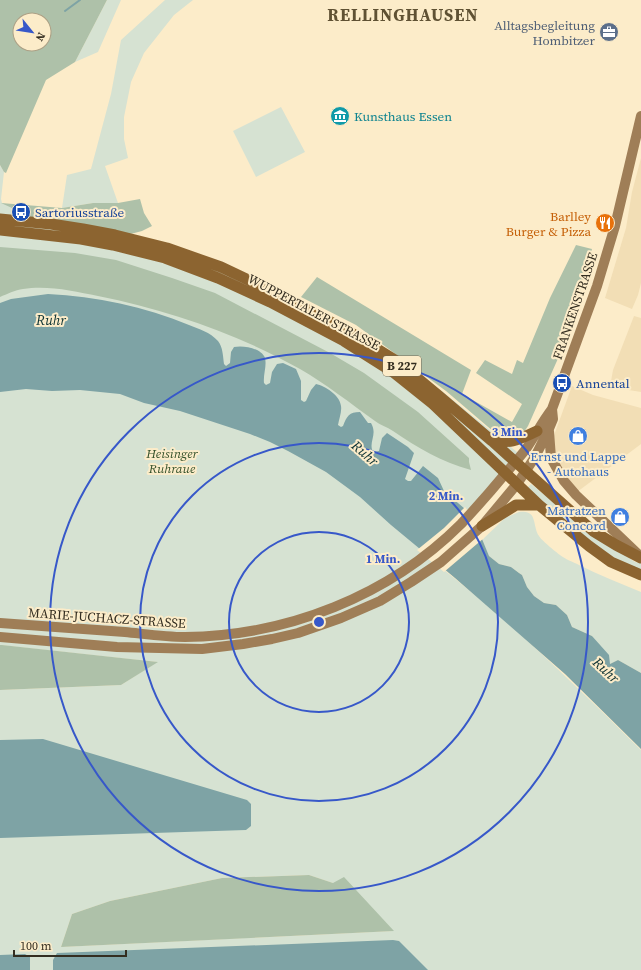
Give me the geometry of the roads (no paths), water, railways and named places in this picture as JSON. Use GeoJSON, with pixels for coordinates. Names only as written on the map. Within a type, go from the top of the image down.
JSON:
{"type":"FeatureCollection","features":[{"type":"Feature","properties":{"kind":"main road","name":"FRANKENSTRASSE"},"geometry":{"type":"LineString","coordinates":[[483,500],[525,450],[536,431],[552,409],[597,286],[615,226],[641,116]]}},
{"type":"Feature","properties":{"kind":"main road","name":"WUPPERTALER STRASSE"},"geometry":{"type":"LineString","coordinates":[[0,219],[51,224],[115,235],[167,248],[221,267],[274,292],[348,331],[398,362],[492,441],[593,531],[641,558]]}},
{"type":"Feature","properties":{"kind":"main road","name":"WUPPERTALER STRASSE"},"geometry":{"type":"LineString","coordinates":[[0,230],[80,239],[113,245],[165,258],[218,278],[270,302],[344,341],[393,372],[433,404],[539,505],[579,538],[611,562],[641,575]]}},
{"type":"Feature","properties":{"kind":"main road","name":"FRANKENSTRASSE"},"geometry":{"type":"LineString","coordinates":[[498,512],[526,472],[553,418],[552,409]]}},
{"type":"Feature","properties":{"kind":"main road"},"geometry":{"type":"LineString","coordinates":[[548,430],[551,458],[564,481],[617,536],[641,558]]}},
{"type":"Feature","properties":{"kind":"main road"},"geometry":{"type":"LineString","coordinates":[[492,441],[516,441],[536,431]]}},
{"type":"Feature","properties":{"kind":"main road","name":"MARIE-JUCHACZ-STRASSE"},"geometry":{"type":"LineString","coordinates":[[0,623],[185,637],[241,632],[293,621],[337,606],[360,596],[387,581],[422,558],[450,534],[483,500]]}},
{"type":"Feature","properties":{"kind":"main road"},"geometry":{"type":"LineString","coordinates":[[482,526],[498,512],[511,507],[520,504],[539,505]]}},
{"type":"Feature","properties":{"kind":"main road","name":"MARIE-JUCHACZ-STRASSE"},"geometry":{"type":"LineString","coordinates":[[0,636],[117,647],[214,648],[250,643],[298,633],[341,618],[401,589],[430,570],[482,526]]}},
{"type":"Feature","properties":{"kind":"water","name":"Ruhr"},"geometry":{"type":"Polygon","coordinates":[[[48,294],[84,297],[138,308],[200,329],[212,335],[220,343],[224,364],[226,366],[230,363],[231,352],[234,347],[242,346],[256,350],[265,358],[266,364],[264,383],[266,385],[270,383],[272,372],[277,364],[283,363],[296,369],[301,381],[301,400],[304,402],[316,384],[328,389],[338,398],[341,406],[341,413],[338,425],[341,427],[349,415],[360,412],[373,427],[373,452],[379,451],[382,438],[387,433],[408,447],[414,453],[405,479],[411,481],[423,466],[438,478],[444,491],[465,509],[475,522],[489,556],[499,564],[511,567],[522,575],[527,587],[534,596],[544,603],[556,605],[567,615],[572,627],[592,636],[609,655],[610,664],[618,660],[641,673],[641,749],[565,674],[360,497],[326,472],[270,442],[250,434],[180,411],[144,403],[120,394],[80,390],[52,391],[26,389],[0,392],[0,303],[11,299],[48,294]]]}},
{"type":"Feature","properties":{"kind":"water"},"geometry":{"type":"Polygon","coordinates":[[[43,739],[247,800],[251,804],[251,826],[246,830],[0,838],[0,740],[43,739]]]}},
{"type":"Feature","properties":{"kind":"water"},"geometry":{"type":"Polygon","coordinates":[[[393,940],[399,941],[428,970],[53,970],[53,960],[57,953],[393,940]]]}},
{"type":"Feature","properties":{"kind":"water"},"geometry":{"type":"Polygon","coordinates":[[[25,954],[30,957],[30,970],[0,970],[0,955],[25,954]]]}},
{"type":"Feature","properties":{"kind":"waterway"},"geometry":{"type":"LineString","coordinates":[[65,11],[80,0]]}},
{"type":"Feature","properties":{"kind":"place","name":"Alltagsbegleitung Hombitzer"},"geometry":{"type":"Point","coordinates":[609,32]}},
{"type":"Feature","properties":{"kind":"place","name":"Kunsthaus Essen"},"geometry":{"type":"Point","coordinates":[340,116]}},
{"type":"Feature","properties":{"kind":"place","name":"Sartoriusstraße"},"geometry":{"type":"Point","coordinates":[21,212]}},
{"type":"Feature","properties":{"kind":"place","name":"Barlley Burger & Pizza"},"geometry":{"type":"Point","coordinates":[605,223]}},
{"type":"Feature","properties":{"kind":"place","name":"Annental"},"geometry":{"type":"Point","coordinates":[562,383]}},
{"type":"Feature","properties":{"kind":"place","name":"Ernst und Lappe - Autohaus"},"geometry":{"type":"Point","coordinates":[578,436]}},
{"type":"Feature","properties":{"kind":"place","name":"Matratzen Concord"},"geometry":{"type":"Point","coordinates":[620,517]}},
{"type":"Feature","properties":{"kind":"district","name":"RELLINGHAUSEN"},"geometry":{"type":"Point","coordinates":[403,15]}},
{"type":"Feature","properties":{"kind":"park label","name":"Heisinger Ruhraue"},"geometry":{"type":"Point","coordinates":[172,460]}}]}
